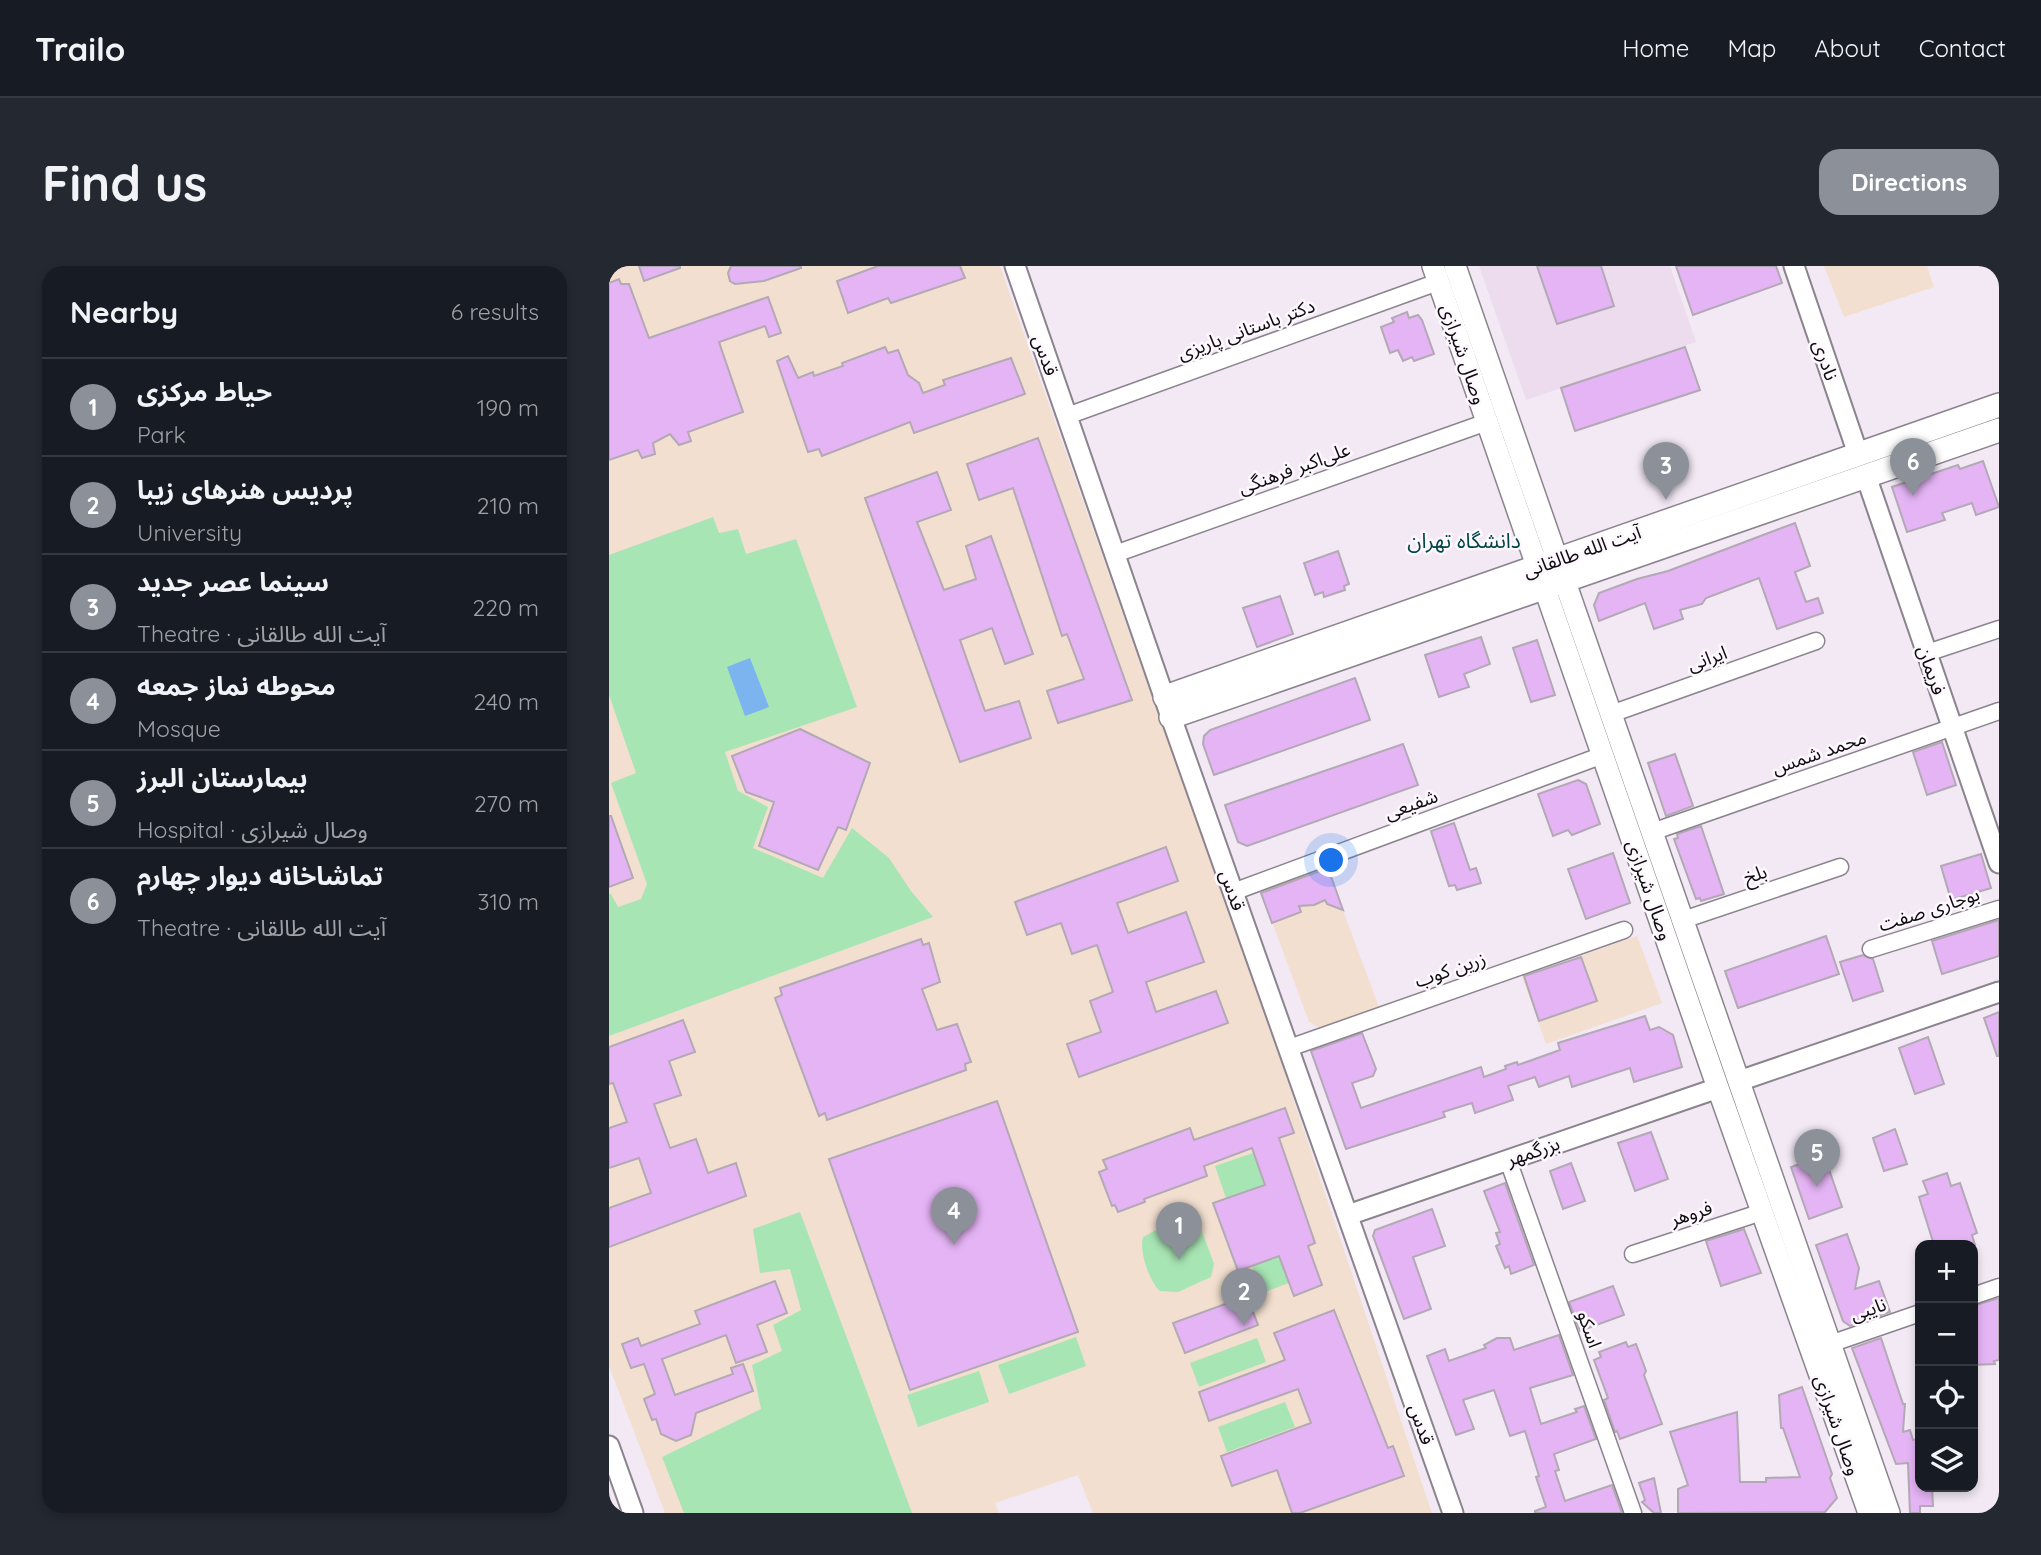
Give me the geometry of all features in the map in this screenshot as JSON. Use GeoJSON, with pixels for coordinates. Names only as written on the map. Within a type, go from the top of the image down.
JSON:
{"type":"FeatureCollection","features":[{"type":"Feature","properties":{"kind":"main road","name":"وصال شیرازی"},"geometry":{"type":"LineString","coordinates":[[1446,272],[1613,752],[1718,1088],[1762,1212],[1879,1511]]}},
{"type":"Feature","properties":{"kind":"main road","name":"آیت الله طالقانی"},"geometry":{"type":"LineString","coordinates":[[1551,574],[1858,454],[1999,405]]}},
{"type":"Feature","properties":{"kind":"main road","name":"آیت الله طالقانی"},"geometry":{"type":"LineString","coordinates":[[1168,707],[1551,574],[1866,476],[1999,430]]}},
{"type":"Feature","properties":{"kind":"main road"},"geometry":{"type":"LineString","coordinates":[[1858,454],[1866,476]]}},
{"type":"Feature","properties":{"kind":"main road","name":"وصال شیرازی"},"geometry":{"type":"LineString","coordinates":[[1551,574],[1611,714],[1613,752],[1652,832],[1683,920],[1830,1344],[1879,1511]]}},
{"type":"Feature","properties":{"kind":"main road"},"geometry":{"type":"LineString","coordinates":[[1718,1088],[1739,1081]]}},
{"type":"Feature","properties":{"kind":"street","name":"قدس"},"geometry":{"type":"LineString","coordinates":[[1015,266],[1453,1513]]}},
{"type":"Feature","properties":{"kind":"street","name":"نادری"},"geometry":{"type":"LineString","coordinates":[[1794,266],[1858,454]]}},
{"type":"Feature","properties":{"kind":"street","name":"دکتر باستانی پاریزی"},"geometry":{"type":"LineString","coordinates":[[1067,416],[1446,272]]}},
{"type":"Feature","properties":{"kind":"street","name":"علی‌اکبر فرهنگی"},"geometry":{"type":"LineString","coordinates":[[1115,554],[1497,419]]}},
{"type":"Feature","properties":{"kind":"street","name":"فریمان"},"geometry":{"type":"LineString","coordinates":[[1866,476],[1952,727],[1993,826],[1999,863]]}},
{"type":"Feature","properties":{"kind":"street"},"geometry":{"type":"LineString","coordinates":[[1927,653],[1999,629]]}},
{"type":"Feature","properties":{"kind":"street","name":"ایرانی"},"geometry":{"type":"LineString","coordinates":[[1611,714],[1817,640]]}},
{"type":"Feature","properties":{"kind":"street","name":"محمد شمس"},"geometry":{"type":"LineString","coordinates":[[1652,832],[1999,711]]}},
{"type":"Feature","properties":{"kind":"street","name":"شفیعی"},"geometry":{"type":"LineString","coordinates":[[1233,892],[1613,752]]}},
{"type":"Feature","properties":{"kind":"street","name":"بلخ"},"geometry":{"type":"LineString","coordinates":[[1683,920],[1840,867]]}},
{"type":"Feature","properties":{"kind":"street","name":"بوجاری صفت"},"geometry":{"type":"LineString","coordinates":[[1871,949],[1999,909]]}},
{"type":"Feature","properties":{"kind":"street","name":"زرین کوب"},"geometry":{"type":"LineString","coordinates":[[1289,1048],[1624,930]]}},
{"type":"Feature","properties":{"kind":"street"},"geometry":{"type":"LineString","coordinates":[[1739,1081],[1999,992]]}},
{"type":"Feature","properties":{"kind":"street","name":"بزرگمهر"},"geometry":{"type":"LineString","coordinates":[[1348,1214],[1718,1088]]}},
{"type":"Feature","properties":{"kind":"street","name":"اسکو"},"geometry":{"type":"LineString","coordinates":[[1508,1160],[1633,1513]]}},
{"type":"Feature","properties":{"kind":"street","name":"فروهر"},"geometry":{"type":"LineString","coordinates":[[1633,1254],[1762,1212]]}},
{"type":"Feature","properties":{"kind":"street"},"geometry":{"type":"LineString","coordinates":[[1978,1294],[1999,1287]]}},
{"type":"Feature","properties":{"kind":"street","name":"نایبی"},"geometry":{"type":"LineString","coordinates":[[1830,1344],[1915,1316]]}},
{"type":"Feature","properties":{"kind":"street"},"geometry":{"type":"LineString","coordinates":[[609,1446],[631,1511]]}},
{"type":"Feature","properties":{"kind":"shaded area"},"geometry":{"type":"Polygon","coordinates":[[[609,266],[1000,266],[1279,1056],[1432,1513],[1093,1513],[1078,1475],[995,1503],[999,1513],[665,1513],[609,1366],[609,266]]]}},
{"type":"Feature","properties":{"kind":"shaded area"},"geometry":{"type":"Polygon","coordinates":[[[1479,266],[1670,266],[1696,342],[1526,400],[1479,266]]]}},
{"type":"Feature","properties":{"kind":"shaded area"},"geometry":{"type":"Polygon","coordinates":[[[1824,266],[1927,266],[1934,287],[1844,317],[1824,266]]]}},
{"type":"Feature","properties":{"kind":"shaded area"},"geometry":{"type":"Polygon","coordinates":[[[1326,865],[1379,1007],[1320,1028],[1309,1022],[1260,889],[1326,865]]]}},
{"type":"Feature","properties":{"kind":"shaded area"},"geometry":{"type":"Polygon","coordinates":[[[1637,936],[1662,1003],[1546,1044],[1522,977],[1637,936]]]}},
{"type":"Feature","properties":{"kind":"green space"},"geometry":{"type":"Polygon","coordinates":[[[713,517],[719,533],[738,529],[746,554],[796,539],[857,707],[725,752],[738,791],[768,807],[753,848],[823,878],[852,828],[889,858],[933,917],[609,1036],[609,894],[618,907],[641,899],[647,884],[611,783],[636,773],[609,695],[609,555],[713,517]]]}},
{"type":"Feature","properties":{"kind":"green space"},"geometry":{"type":"Polygon","coordinates":[[[1253,1153],[1265,1185],[1226,1198],[1215,1166],[1253,1153]]]}},
{"type":"Feature","properties":{"kind":"green space"},"geometry":{"type":"Polygon","coordinates":[[[800,1212],[912,1513],[684,1513],[662,1457],[761,1409],[752,1365],[782,1351],[773,1325],[801,1310],[790,1269],[760,1273],[753,1229],[800,1212]]]}},
{"type":"Feature","properties":{"kind":"green space"},"geometry":{"type":"Polygon","coordinates":[[[1187,1219],[1199,1223],[1214,1264],[1211,1277],[1178,1292],[1160,1291],[1146,1266],[1142,1250],[1143,1237],[1187,1219]]]}},
{"type":"Feature","properties":{"kind":"green space"},"geometry":{"type":"Polygon","coordinates":[[[1279,1256],[1289,1283],[1262,1293],[1252,1266],[1279,1256]]]}},
{"type":"Feature","properties":{"kind":"green space"},"geometry":{"type":"Polygon","coordinates":[[[1076,1337],[1086,1366],[1009,1394],[998,1365],[1076,1337]]]}},
{"type":"Feature","properties":{"kind":"green space"},"geometry":{"type":"Polygon","coordinates":[[[1257,1338],[1266,1362],[1199,1387],[1190,1363],[1257,1338]]]}},
{"type":"Feature","properties":{"kind":"green space"},"geometry":{"type":"Polygon","coordinates":[[[979,1371],[989,1402],[918,1427],[907,1395],[979,1371]]]}},
{"type":"Feature","properties":{"kind":"green space"},"geometry":{"type":"Polygon","coordinates":[[[1285,1402],[1295,1427],[1227,1452],[1218,1427],[1285,1402]]]}},
{"type":"Feature","properties":{"kind":"water"},"geometry":{"type":"Polygon","coordinates":[[[750,658],[769,707],[745,716],[727,667],[750,658]]]}},
{"type":"Feature","properties":{"kind":"building"},"geometry":{"type":"Polygon","coordinates":[[[639,266],[680,266],[680,268],[644,281],[639,266]]]}},
{"type":"Feature","properties":{"kind":"building"},"geometry":{"type":"Polygon","coordinates":[[[731,266],[801,268],[764,281],[735,284],[730,281],[728,273],[731,266]]]}},
{"type":"Feature","properties":{"kind":"building"},"geometry":{"type":"Polygon","coordinates":[[[878,266],[960,266],[965,278],[891,303],[888,298],[848,313],[837,281],[878,266]]]}},
{"type":"Feature","properties":{"kind":"building"},"geometry":{"type":"Polygon","coordinates":[[[1537,266],[1601,266],[1614,306],[1557,324],[1537,266]]]}},
{"type":"Feature","properties":{"kind":"building"},"geometry":{"type":"Polygon","coordinates":[[[1676,266],[1776,266],[1782,283],[1693,315],[1676,266]]]}},
{"type":"Feature","properties":{"kind":"building"},"geometry":{"type":"Polygon","coordinates":[[[619,279],[621,284],[629,284],[649,338],[768,297],[781,333],[769,337],[765,326],[719,342],[743,412],[688,432],[691,441],[679,445],[670,434],[653,443],[655,454],[642,458],[638,450],[609,460],[609,283],[619,279]]]}},
{"type":"Feature","properties":{"kind":"building"},"geometry":{"type":"Polygon","coordinates":[[[1407,312],[1409,318],[1418,315],[1422,320],[1434,354],[1414,361],[1412,357],[1403,361],[1398,350],[1390,353],[1381,327],[1394,322],[1392,318],[1407,312]]]}},
{"type":"Feature","properties":{"kind":"building"},"geometry":{"type":"Polygon","coordinates":[[[885,347],[888,353],[898,350],[908,375],[919,383],[923,393],[945,385],[943,380],[1011,358],[1025,394],[914,433],[910,422],[822,456],[819,449],[808,452],[777,361],[788,356],[798,378],[813,372],[814,376],[885,347]]]}},
{"type":"Feature","properties":{"kind":"building"},"geometry":{"type":"Polygon","coordinates":[[[1685,347],[1700,390],[1575,431],[1561,388],[1685,347]]]}},
{"type":"Feature","properties":{"kind":"building"},"geometry":{"type":"Polygon","coordinates":[[[1038,438],[1132,700],[1058,723],[1047,691],[1084,679],[1067,634],[1062,636],[1013,488],[979,500],[967,464],[1038,438]]]}},
{"type":"Feature","properties":{"kind":"building"},"geometry":{"type":"Polygon","coordinates":[[[1983,461],[1999,507],[1976,515],[1972,503],[1942,513],[1945,520],[1907,532],[1892,487],[1958,465],[1960,469],[1983,461]]]}},
{"type":"Feature","properties":{"kind":"building"},"geometry":{"type":"Polygon","coordinates":[[[937,472],[951,510],[917,522],[944,590],[976,579],[966,546],[991,536],[1033,654],[1005,664],[992,628],[960,640],[985,711],[1019,701],[1031,738],[960,762],[865,498],[937,472]]]}},
{"type":"Feature","properties":{"kind":"building"},"geometry":{"type":"Polygon","coordinates":[[[1795,523],[1810,566],[1795,572],[1806,602],[1818,598],[1823,613],[1777,629],[1759,578],[1706,598],[1702,604],[1680,610],[1683,619],[1654,629],[1645,603],[1599,621],[1594,605],[1599,593],[1668,571],[1795,523]]]}},
{"type":"Feature","properties":{"kind":"building"},"geometry":{"type":"Polygon","coordinates":[[[1338,551],[1349,584],[1344,586],[1345,590],[1324,597],[1323,592],[1315,595],[1304,563],[1338,551]]]}},
{"type":"Feature","properties":{"kind":"building"},"geometry":{"type":"Polygon","coordinates":[[[1280,596],[1293,634],[1257,647],[1243,608],[1280,596]]]}},
{"type":"Feature","properties":{"kind":"building"},"geometry":{"type":"Polygon","coordinates":[[[1481,637],[1490,664],[1464,674],[1469,687],[1439,697],[1425,655],[1481,637]]]}},
{"type":"Feature","properties":{"kind":"building"},"geometry":{"type":"Polygon","coordinates":[[[1537,640],[1555,695],[1531,702],[1513,648],[1537,640]]]}},
{"type":"Feature","properties":{"kind":"building"},"geometry":{"type":"Polygon","coordinates":[[[1355,678],[1370,720],[1214,775],[1203,744],[1204,736],[1210,730],[1355,678]]]}},
{"type":"Feature","properties":{"kind":"building"},"geometry":{"type":"Polygon","coordinates":[[[800,729],[870,763],[846,830],[838,827],[818,870],[759,846],[774,802],[746,792],[732,756],[800,729]]]}},
{"type":"Feature","properties":{"kind":"building"},"geometry":{"type":"Polygon","coordinates":[[[1942,742],[1956,785],[1927,795],[1913,752],[1942,742]]]}},
{"type":"Feature","properties":{"kind":"building"},"geometry":{"type":"Polygon","coordinates":[[[1403,744],[1418,785],[1247,846],[1238,842],[1225,805],[1403,744]]]}},
{"type":"Feature","properties":{"kind":"building"},"geometry":{"type":"Polygon","coordinates":[[[1675,754],[1693,806],[1666,816],[1648,763],[1675,754]]]}},
{"type":"Feature","properties":{"kind":"building"},"geometry":{"type":"Polygon","coordinates":[[[1578,780],[1586,784],[1600,824],[1572,835],[1568,830],[1553,836],[1538,794],[1578,780]]]}},
{"type":"Feature","properties":{"kind":"building"},"geometry":{"type":"Polygon","coordinates":[[[609,816],[633,878],[609,887],[609,816]]]}},
{"type":"Feature","properties":{"kind":"building"},"geometry":{"type":"Polygon","coordinates":[[[1454,823],[1470,870],[1476,868],[1481,883],[1457,890],[1455,885],[1449,886],[1431,831],[1454,823]]]}},
{"type":"Feature","properties":{"kind":"building"},"geometry":{"type":"Polygon","coordinates":[[[1701,826],[1724,894],[1701,901],[1700,898],[1696,899],[1674,839],[1678,838],[1677,834],[1701,826]]]}},
{"type":"Feature","properties":{"kind":"building"},"geometry":{"type":"Polygon","coordinates":[[[1166,847],[1178,881],[1117,903],[1128,933],[1186,912],[1204,962],[1146,982],[1156,1012],[1216,991],[1228,1023],[1079,1077],[1067,1044],[1101,1032],[1090,1001],[1113,992],[1097,945],[1072,954],[1061,923],[1027,935],[1015,902],[1166,847]]]}},
{"type":"Feature","properties":{"kind":"building"},"geometry":{"type":"Polygon","coordinates":[[[1613,853],[1630,903],[1586,919],[1568,869],[1613,853]]]}},
{"type":"Feature","properties":{"kind":"building"},"geometry":{"type":"Polygon","coordinates":[[[1981,854],[1991,888],[1951,900],[1941,866],[1981,854]]]}},
{"type":"Feature","properties":{"kind":"building"},"geometry":{"type":"Polygon","coordinates":[[[1328,868],[1343,910],[1327,904],[1325,900],[1314,905],[1299,906],[1301,912],[1272,923],[1261,893],[1328,868]]]}},
{"type":"Feature","properties":{"kind":"building"},"geometry":{"type":"Polygon","coordinates":[[[1999,920],[1999,956],[1942,974],[1932,941],[1999,920]]]}},
{"type":"Feature","properties":{"kind":"building"},"geometry":{"type":"Polygon","coordinates":[[[1826,936],[1839,974],[1738,1008],[1725,971],[1826,936]]]}},
{"type":"Feature","properties":{"kind":"building"},"geometry":{"type":"Polygon","coordinates":[[[921,939],[923,945],[929,943],[940,982],[922,989],[937,1030],[957,1024],[971,1062],[965,1064],[966,1070],[827,1120],[825,1113],[819,1116],[775,998],[782,995],[780,988],[921,939]]]}},
{"type":"Feature","properties":{"kind":"building"},"geometry":{"type":"Polygon","coordinates":[[[1863,955],[1873,959],[1883,991],[1853,1001],[1840,962],[1863,955]]]}},
{"type":"Feature","properties":{"kind":"building"},"geometry":{"type":"Polygon","coordinates":[[[1581,957],[1597,1001],[1539,1021],[1524,976],[1581,957]]]}},
{"type":"Feature","properties":{"kind":"building"},"geometry":{"type":"Polygon","coordinates":[[[1999,1012],[1999,1056],[1997,1056],[1984,1018],[1999,1012]]]}},
{"type":"Feature","properties":{"kind":"building"},"geometry":{"type":"Polygon","coordinates":[[[1645,1016],[1650,1030],[1659,1027],[1673,1035],[1682,1067],[1634,1082],[1630,1068],[1572,1087],[1569,1076],[1539,1087],[1535,1077],[1508,1086],[1513,1100],[1475,1113],[1472,1103],[1443,1112],[1445,1117],[1346,1149],[1311,1051],[1362,1033],[1376,1069],[1373,1076],[1352,1083],[1361,1108],[1481,1067],[1484,1077],[1506,1069],[1505,1066],[1517,1062],[1518,1065],[1560,1050],[1558,1043],[1645,1016]]]}},
{"type":"Feature","properties":{"kind":"building"},"geometry":{"type":"Polygon","coordinates":[[[683,1020],[695,1052],[669,1061],[681,1095],[654,1104],[670,1148],[696,1139],[708,1173],[736,1163],[746,1196],[609,1247],[609,1208],[651,1193],[639,1158],[609,1168],[609,1128],[627,1122],[613,1083],[609,1084],[609,1047],[683,1020]]]}},
{"type":"Feature","properties":{"kind":"building"},"geometry":{"type":"Polygon","coordinates":[[[1928,1037],[1944,1084],[1915,1094],[1899,1048],[1928,1037]]]}},
{"type":"Feature","properties":{"kind":"building"},"geometry":{"type":"Polygon","coordinates":[[[997,1101],[1078,1332],[910,1390],[829,1159],[997,1101]]]}},
{"type":"Feature","properties":{"kind":"building"},"geometry":{"type":"Polygon","coordinates":[[[1285,1108],[1294,1133],[1279,1138],[1315,1243],[1308,1246],[1322,1285],[1294,1296],[1279,1256],[1238,1271],[1213,1203],[1265,1185],[1252,1148],[1204,1166],[1207,1176],[1144,1199],[1145,1202],[1118,1212],[1115,1205],[1112,1206],[1099,1172],[1107,1169],[1103,1160],[1190,1128],[1194,1140],[1285,1108]]]}},
{"type":"Feature","properties":{"kind":"building"},"geometry":{"type":"Polygon","coordinates":[[[1895,1129],[1907,1164],[1884,1171],[1873,1138],[1895,1129]]]}},
{"type":"Feature","properties":{"kind":"building"},"geometry":{"type":"Polygon","coordinates":[[[1651,1132],[1668,1179],[1635,1191],[1618,1143],[1651,1132]]]}},
{"type":"Feature","properties":{"kind":"building"},"geometry":{"type":"Polygon","coordinates":[[[1824,1155],[1842,1207],[1809,1219],[1791,1167],[1824,1155]]]}},
{"type":"Feature","properties":{"kind":"building"},"geometry":{"type":"Polygon","coordinates":[[[1571,1163],[1585,1201],[1563,1209],[1550,1171],[1571,1163]]]}},
{"type":"Feature","properties":{"kind":"building"},"geometry":{"type":"Polygon","coordinates":[[[1947,1173],[1951,1186],[1960,1183],[1977,1233],[1972,1235],[1974,1240],[1932,1240],[1919,1197],[1928,1194],[1923,1181],[1947,1173]]]}},
{"type":"Feature","properties":{"kind":"building"},"geometry":{"type":"Polygon","coordinates":[[[1505,1183],[1534,1265],[1511,1274],[1509,1266],[1505,1268],[1496,1246],[1500,1244],[1496,1233],[1500,1232],[1484,1191],[1505,1183]]]}},
{"type":"Feature","properties":{"kind":"building"},"geometry":{"type":"Polygon","coordinates":[[[1432,1209],[1445,1246],[1413,1257],[1431,1309],[1404,1319],[1373,1236],[1375,1230],[1432,1209]]]}},
{"type":"Feature","properties":{"kind":"building"},"geometry":{"type":"Polygon","coordinates":[[[1744,1229],[1761,1273],[1721,1286],[1706,1241],[1744,1229]]]}},
{"type":"Feature","properties":{"kind":"building"},"geometry":{"type":"Polygon","coordinates":[[[1847,1234],[1859,1268],[1855,1289],[1879,1281],[1890,1312],[1850,1326],[1843,1321],[1816,1245],[1847,1234]]]}},
{"type":"Feature","properties":{"kind":"building"},"geometry":{"type":"Polygon","coordinates":[[[775,1281],[787,1313],[757,1325],[767,1352],[736,1363],[726,1335],[662,1359],[675,1395],[733,1374],[731,1368],[743,1364],[753,1391],[696,1413],[691,1435],[676,1441],[661,1434],[644,1399],[655,1394],[644,1364],[631,1368],[622,1344],[638,1338],[641,1346],[700,1324],[695,1311],[775,1281]]]}},
{"type":"Feature","properties":{"kind":"building"},"geometry":{"type":"Polygon","coordinates":[[[1613,1286],[1624,1315],[1580,1331],[1569,1302],[1613,1286]]]}},
{"type":"Feature","properties":{"kind":"building"},"geometry":{"type":"Polygon","coordinates":[[[1247,1296],[1258,1325],[1185,1353],[1173,1323],[1247,1296]]]}},
{"type":"Feature","properties":{"kind":"building"},"geometry":{"type":"Polygon","coordinates":[[[1999,1298],[1999,1360],[1994,1361],[1995,1364],[1978,1365],[1978,1304],[1999,1298]]]}},
{"type":"Feature","properties":{"kind":"building"},"geometry":{"type":"Polygon","coordinates":[[[1334,1310],[1388,1448],[1393,1446],[1404,1476],[1300,1513],[1292,1513],[1277,1470],[1232,1486],[1221,1456],[1311,1423],[1298,1389],[1209,1421],[1199,1392],[1285,1360],[1274,1333],[1334,1310]]]}},
{"type":"Feature","properties":{"kind":"building"},"geometry":{"type":"Polygon","coordinates":[[[1559,1335],[1573,1375],[1530,1388],[1541,1424],[1577,1412],[1575,1409],[1584,1406],[1596,1439],[1554,1454],[1559,1470],[1555,1471],[1565,1501],[1612,1485],[1622,1513],[1535,1513],[1546,1507],[1525,1431],[1510,1436],[1494,1390],[1463,1400],[1474,1429],[1456,1435],[1427,1356],[1445,1349],[1449,1361],[1486,1348],[1484,1345],[1497,1338],[1510,1338],[1514,1350],[1559,1335]]]}},
{"type":"Feature","properties":{"kind":"building"},"geometry":{"type":"Polygon","coordinates":[[[1881,1338],[1905,1404],[1903,1432],[1910,1430],[1915,1440],[1915,1492],[1932,1492],[1933,1506],[1920,1506],[1920,1513],[1910,1513],[1908,1463],[1896,1464],[1852,1348],[1881,1338]]]}},
{"type":"Feature","properties":{"kind":"building"},"geometry":{"type":"Polygon","coordinates":[[[1626,1342],[1628,1347],[1636,1344],[1662,1424],[1620,1439],[1604,1400],[1608,1398],[1594,1360],[1601,1357],[1599,1352],[1626,1342]]]}},
{"type":"Feature","properties":{"kind":"building"},"geometry":{"type":"Polygon","coordinates":[[[1802,1387],[1832,1474],[1830,1478],[1837,1498],[1825,1512],[1678,1513],[1678,1489],[1688,1485],[1670,1432],[1737,1412],[1740,1482],[1766,1482],[1766,1478],[1800,1477],[1781,1428],[1779,1395],[1802,1387]]]}},
{"type":"Feature","properties":{"kind":"building"},"geometry":{"type":"Polygon","coordinates":[[[1654,1478],[1661,1513],[1654,1513],[1642,1502],[1645,1500],[1639,1483],[1654,1478]]]}},
{"type":"Feature","properties":{"kind":"place","name":"تماشاخانه دیوار چهارم"},"geometry":{"type":"Point","coordinates":[1913,496]}},
{"type":"Feature","properties":{"kind":"place","name":"سینما عصر جدید"},"geometry":{"type":"Point","coordinates":[1666,500]}},
{"type":"Feature","properties":{"kind":"place","name":"بیمارستان البرز"},"geometry":{"type":"Point","coordinates":[1817,1187]}},
{"type":"Feature","properties":{"kind":"place","name":"محوطه نماز جمعه"},"geometry":{"type":"Point","coordinates":[954,1245]}},
{"type":"Feature","properties":{"kind":"place","name":"حیاط مرکزی"},"geometry":{"type":"Point","coordinates":[1179,1260]}},
{"type":"Feature","properties":{"kind":"place","name":"پردیس هنرهای زیبا"},"geometry":{"type":"Point","coordinates":[1244,1326]}},
{"type":"Feature","properties":{"kind":"district","name":"دانشگاه تهران"},"geometry":{"type":"Point","coordinates":[1464,540]}}]}
